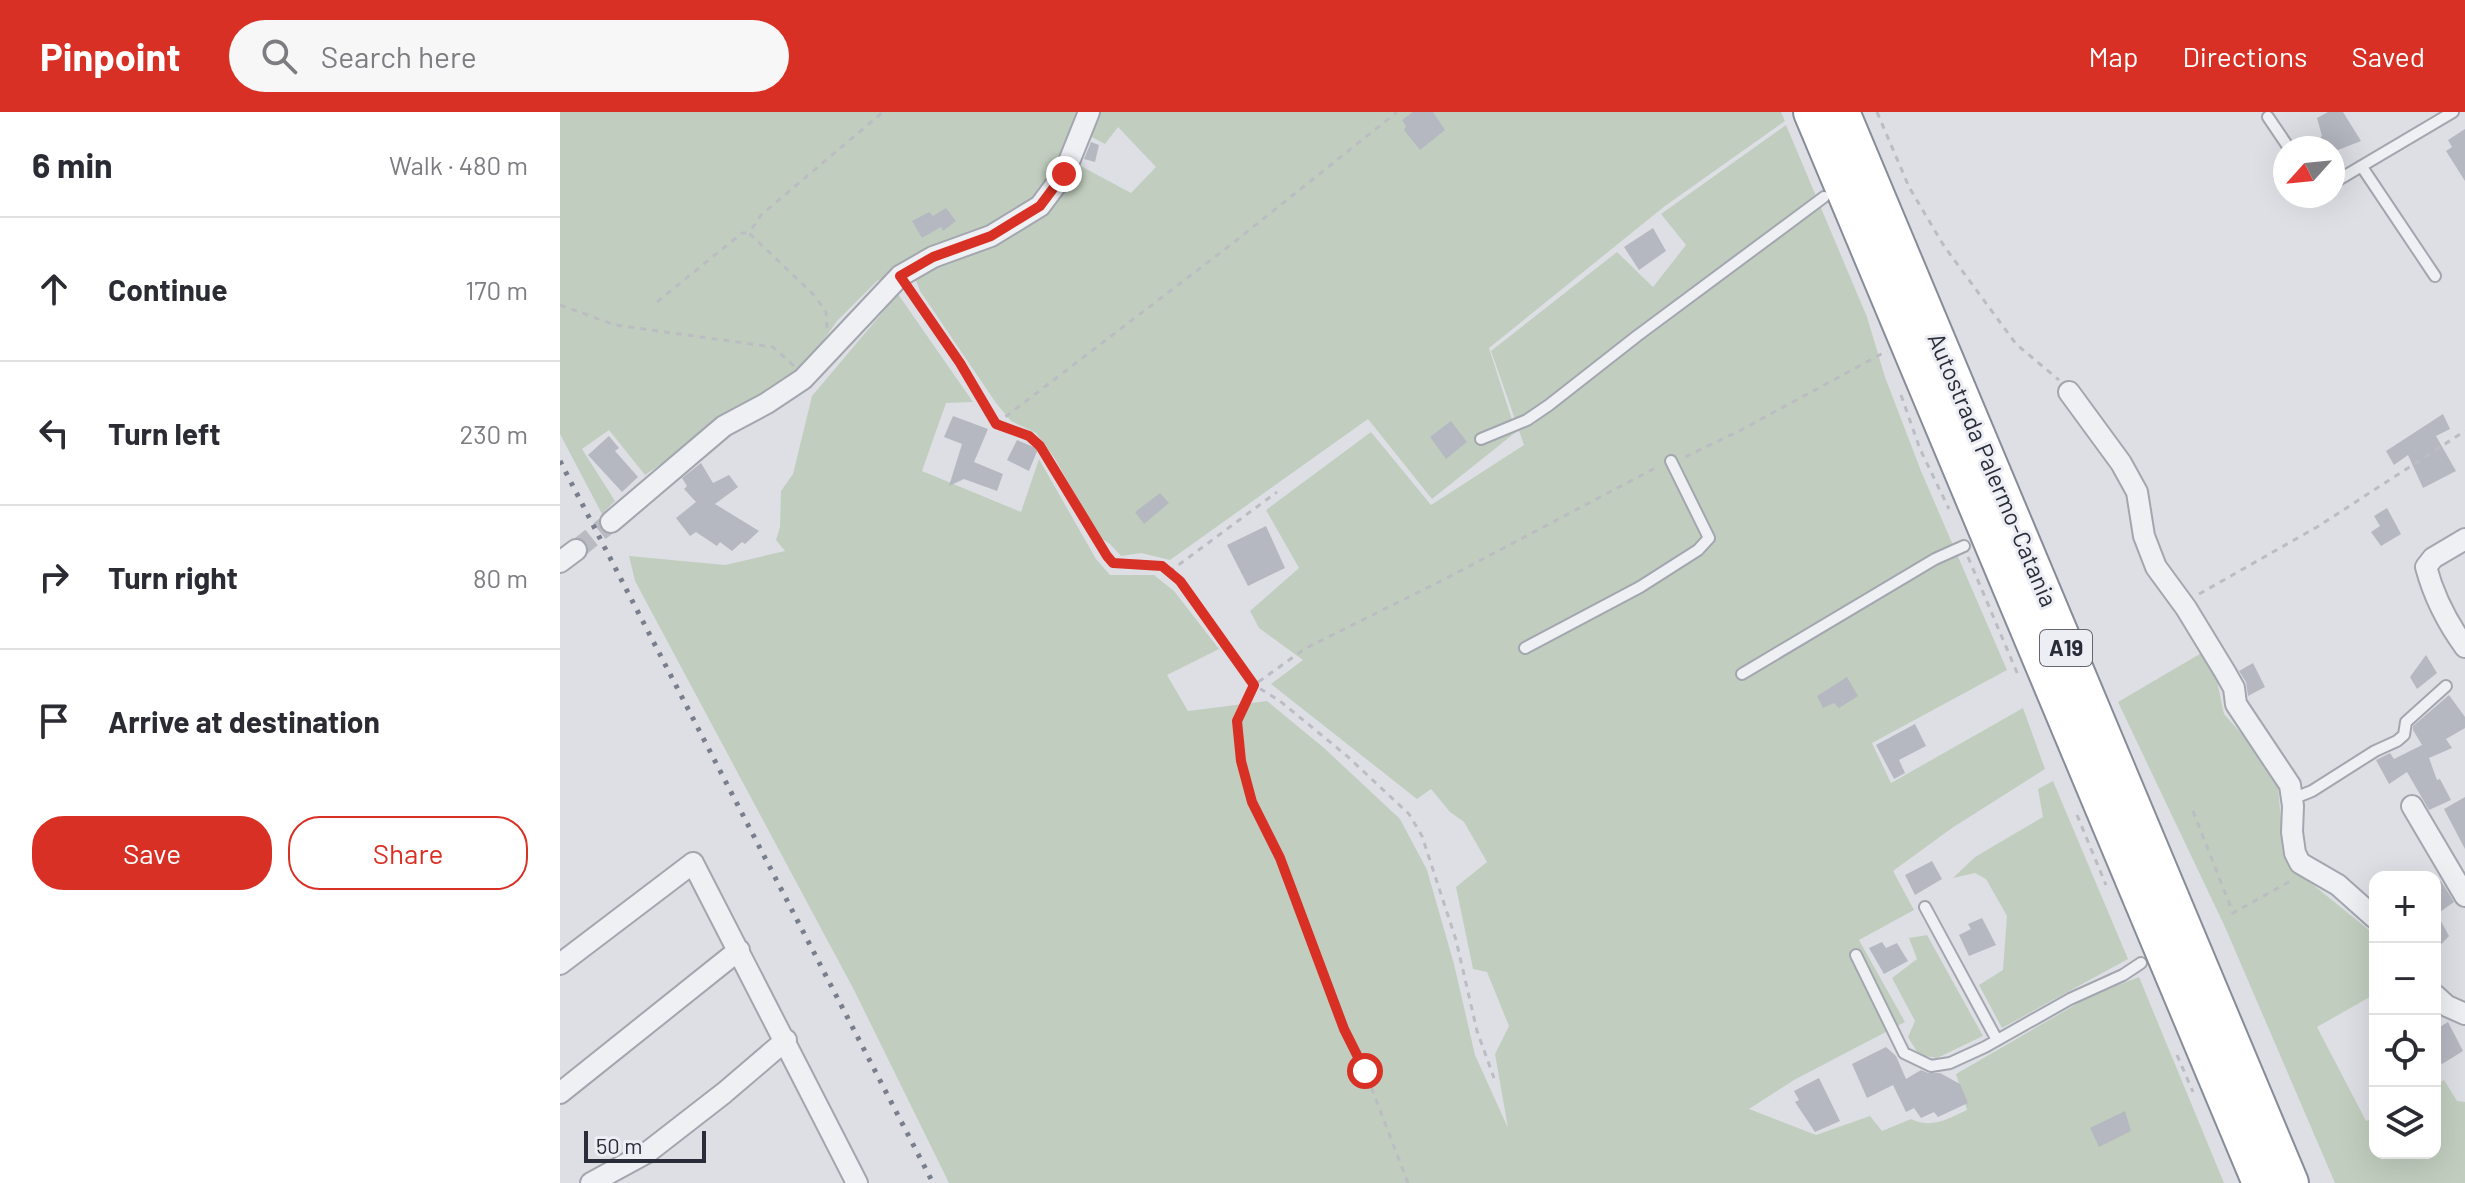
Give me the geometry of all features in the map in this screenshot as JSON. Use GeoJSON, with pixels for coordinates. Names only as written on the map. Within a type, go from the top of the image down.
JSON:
{"type":"FeatureCollection","features":[{"type":"Feature","properties":{"kind":"highway","name":"Autostrada Palermo-Catania"},"geometry":{"type":"LineString","coordinates":[[1812,112],[2261,1183]]}},
{"type":"Feature","properties":{"kind":"highway","name":"Autostrada Palermo-Catania"},"geometry":{"type":"LineString","coordinates":[[1841,112],[2290,1183]]}},
{"type":"Feature","properties":{"kind":"street"},"geometry":{"type":"LineString","coordinates":[[611,522],[724,426],[803,379],[900,276],[933,257],[991,236],[1040,206],[1064,174],[1089,112]]}},
{"type":"Feature","properties":{"kind":"street"},"geometry":{"type":"LineString","coordinates":[[2069,392],[2121,463],[2137,492],[2144,536],[2156,567],[2183,603],[2234,688],[2236,704],[2290,785],[2295,853],[2300,863],[2338,885],[2369,913]]}},
{"type":"Feature","properties":{"kind":"street"},"geometry":{"type":"LineString","coordinates":[[2465,539],[2433,558],[2426,567],[2433,594],[2465,647]]}},
{"type":"Feature","properties":{"kind":"street"},"geometry":{"type":"LineString","coordinates":[[2412,806],[2465,896]]}},
{"type":"Feature","properties":{"kind":"street"},"geometry":{"type":"LineString","coordinates":[[560,964],[693,863],[857,1183]]}},
{"type":"Feature","properties":{"kind":"street"},"geometry":{"type":"LineString","coordinates":[[560,1093],[739,950]]}},
{"type":"Feature","properties":{"kind":"street"},"geometry":{"type":"LineString","coordinates":[[2441,1000],[2465,1014]]}},
{"type":"Feature","properties":{"kind":"street"},"geometry":{"type":"LineString","coordinates":[[591,1183],[648,1152],[786,1040]]}},
{"type":"Feature","properties":{"kind":"lane"},"geometry":{"type":"LineString","coordinates":[[2345,176],[2453,112]]}},
{"type":"Feature","properties":{"kind":"lane"},"geometry":{"type":"LineString","coordinates":[[2268,117],[2281,136]]}},
{"type":"Feature","properties":{"kind":"lane"},"geometry":{"type":"LineString","coordinates":[[2362,167],[2435,276]]}},
{"type":"Feature","properties":{"kind":"lane"},"geometry":{"type":"LineString","coordinates":[[1481,439],[1527,420],[1549,405],[1824,197]]}},
{"type":"Feature","properties":{"kind":"lane"},"geometry":{"type":"LineString","coordinates":[[1525,648],[1640,587],[1698,550],[1709,538],[1671,461]]}},
{"type":"Feature","properties":{"kind":"lane"},"geometry":{"type":"LineString","coordinates":[[1742,674],[1935,559],[1964,546]]}},
{"type":"Feature","properties":{"kind":"lane"},"geometry":{"type":"LineString","coordinates":[[2292,799],[2312,791],[2375,751],[2397,741],[2404,735],[2406,722],[2446,686]]}},
{"type":"Feature","properties":{"kind":"lane"},"geometry":{"type":"LineString","coordinates":[[1925,907],[1997,1040]]}},
{"type":"Feature","properties":{"kind":"lane"},"geometry":{"type":"LineString","coordinates":[[1856,955],[1904,1053],[1931,1066],[1950,1063],[1997,1040],[2141,963]]}},
{"type":"Feature","properties":{"kind":"path"},"geometry":{"type":"LineString","coordinates":[[749,233],[761,215],[883,112]]}},
{"type":"Feature","properties":{"kind":"path"},"geometry":{"type":"LineString","coordinates":[[996,424],[1233,243],[1397,112]]}},
{"type":"Feature","properties":{"kind":"path"},"geometry":{"type":"LineString","coordinates":[[1877,112],[1909,187],[1944,246],[2016,344],[2069,392]]}},
{"type":"Feature","properties":{"kind":"path"},"geometry":{"type":"LineString","coordinates":[[657,302],[742,233],[749,233],[814,295],[826,312],[827,330],[835,345]]}},
{"type":"Feature","properties":{"kind":"path"},"geometry":{"type":"LineString","coordinates":[[900,276],[960,363],[996,424],[1029,436],[1040,446],[1113,563],[1162,566],[1180,581],[1254,685],[1280,701],[1347,756],[1409,814],[1422,836],[1456,940],[1477,1031],[1494,1078]]}},
{"type":"Feature","properties":{"kind":"path"},"geometry":{"type":"LineString","coordinates":[[560,305],[580,314],[637,329],[773,347],[784,355],[803,379]]}},
{"type":"Feature","properties":{"kind":"path"},"geometry":{"type":"LineString","coordinates":[[1408,1183],[1365,1071],[1344,1029],[1280,858],[1252,802],[1241,761],[1237,721],[1254,685],[1306,648],[1671,461],[1680,460],[1741,430],[1887,351]]}},
{"type":"Feature","properties":{"kind":"path"},"geometry":{"type":"LineString","coordinates":[[2183,603],[2317,527],[2465,431]]}},
{"type":"Feature","properties":{"kind":"path"},"geometry":{"type":"LineString","coordinates":[[1169,572],[1277,492]]}},
{"type":"Feature","properties":{"kind":"path"},"geometry":{"type":"LineString","coordinates":[[2193,811],[2233,913],[2311,869]]}},
{"type":"Feature","properties":{"kind":"green space"},"geometry":{"type":"Polygon","coordinates":[[[560,112],[1080,112],[1041,192],[1001,219],[877,281],[837,321],[815,352],[792,374],[645,475],[609,430],[582,449],[615,501],[602,514],[560,434],[560,112]]]}},
{"type":"Feature","properties":{"kind":"green space"},"geometry":{"type":"Polygon","coordinates":[[[1100,112],[1781,112],[1785,121],[1665,206],[1489,348],[1516,432],[1432,499],[1368,419],[1170,560],[1141,553],[1121,556],[1099,537],[1054,457],[1036,433],[1011,421],[996,403],[920,291],[915,278],[1019,231],[1056,203],[1077,164],[1131,193],[1156,167],[1118,127],[1105,144],[1088,135],[1100,112]]]}},
{"type":"Feature","properties":{"kind":"green space"},"geometry":{"type":"Polygon","coordinates":[[[1786,125],[1867,317],[1885,377],[1921,471],[2007,670],[1872,743],[1891,783],[2023,708],[2045,769],[1952,828],[1893,871],[1914,910],[1859,940],[1905,1022],[1794,1080],[1749,1109],[1816,1135],[1870,1116],[1882,1131],[1911,1119],[1933,1123],[1946,1119],[1967,1110],[1956,1074],[2092,995],[2139,977],[2224,1183],[949,1183],[854,990],[635,581],[629,556],[725,565],[785,551],[776,540],[780,527],[781,491],[793,474],[812,396],[898,294],[973,402],[946,403],[922,471],[1021,512],[1039,459],[1096,559],[1110,575],[1154,575],[1174,591],[1219,649],[1167,675],[1188,711],[1267,701],[1324,748],[1400,819],[1427,870],[1454,964],[1475,1055],[1508,1128],[1495,1054],[1509,1026],[1487,972],[1473,969],[1456,887],[1487,862],[1464,822],[1450,812],[1431,789],[1417,799],[1271,684],[1303,660],[1259,628],[1250,611],[1299,568],[1266,510],[1371,432],[1431,505],[1524,445],[1491,351],[1617,252],[1653,287],[1686,245],[1661,214],[1786,125]]]}},
{"type":"Feature","properties":{"kind":"green space"},"geometry":{"type":"Polygon","coordinates":[[[2210,648],[2224,714],[2255,749],[2278,786],[2284,856],[2311,883],[2369,930],[2369,997],[2317,1027],[2366,1121],[2369,1120],[2369,1159],[2441,1159],[2441,1082],[2444,1080],[2457,1101],[2465,1102],[2465,1183],[2335,1183],[2225,927],[2118,702],[2210,648]]]}},
{"type":"Feature","properties":{"kind":"green space"},"geometry":{"type":"Polygon","coordinates":[[[2053,781],[2128,959],[2002,1028],[1979,985],[2003,970],[2007,916],[1986,879],[1975,873],[1953,878],[1975,857],[2043,817],[2038,789],[2053,781]]]}},
{"type":"Feature","properties":{"kind":"green space"},"geometry":{"type":"Polygon","coordinates":[[[1927,935],[1983,1036],[1937,1058],[1919,1055],[1908,1037],[1915,1021],[1892,978],[1917,959],[1909,938],[1927,935]]]}},
{"type":"Feature","properties":{"kind":"building"},"geometry":{"type":"Polygon","coordinates":[[[1413,112],[1433,112],[1445,130],[1420,150],[1404,130],[1406,126],[1402,120],[1413,112]]]}},
{"type":"Feature","properties":{"kind":"building"},"geometry":{"type":"Polygon","coordinates":[[[2328,112],[2343,112],[2361,141],[2345,147],[2345,136],[2322,136],[2317,118],[2328,112]]]}},
{"type":"Feature","properties":{"kind":"building"},"geometry":{"type":"Polygon","coordinates":[[[2465,129],[2465,181],[2446,151],[2452,147],[2448,140],[2465,129]]]}},
{"type":"Feature","properties":{"kind":"building"},"geometry":{"type":"Polygon","coordinates":[[[1091,142],[1099,145],[1095,162],[1084,159],[1091,142]]]}},
{"type":"Feature","properties":{"kind":"building"},"geometry":{"type":"Polygon","coordinates":[[[946,208],[956,221],[943,231],[941,227],[922,238],[912,221],[929,212],[933,216],[946,208]]]}},
{"type":"Feature","properties":{"kind":"building"},"geometry":{"type":"Polygon","coordinates":[[[1653,228],[1666,251],[1639,270],[1624,247],[1653,228]]]}},
{"type":"Feature","properties":{"kind":"building"},"geometry":{"type":"Polygon","coordinates":[[[2443,414],[2450,429],[2436,436],[2456,471],[2423,488],[2408,455],[2394,465],[2386,451],[2443,414]]]}},
{"type":"Feature","properties":{"kind":"building"},"geometry":{"type":"Polygon","coordinates":[[[953,416],[988,429],[974,462],[1003,474],[997,491],[964,479],[949,486],[962,444],[944,437],[953,416]]]}},
{"type":"Feature","properties":{"kind":"building"},"geometry":{"type":"Polygon","coordinates":[[[1451,421],[1467,442],[1446,459],[1430,437],[1451,421]]]}},
{"type":"Feature","properties":{"kind":"building"},"geometry":{"type":"Polygon","coordinates":[[[609,436],[619,448],[615,451],[638,477],[622,492],[588,455],[609,436]]]}},
{"type":"Feature","properties":{"kind":"building"},"geometry":{"type":"Polygon","coordinates":[[[1017,440],[1038,449],[1029,471],[1007,460],[1017,440]]]}},
{"type":"Feature","properties":{"kind":"building"},"geometry":{"type":"Polygon","coordinates":[[[701,463],[713,483],[729,475],[738,487],[715,504],[759,531],[732,551],[720,542],[717,546],[696,532],[690,536],[676,518],[696,502],[684,489],[687,486],[682,478],[701,463]]]}},
{"type":"Feature","properties":{"kind":"building"},"geometry":{"type":"Polygon","coordinates":[[[1160,493],[1169,503],[1144,524],[1135,512],[1160,493]]]}},
{"type":"Feature","properties":{"kind":"building"},"geometry":{"type":"Polygon","coordinates":[[[2387,508],[2401,534],[2381,546],[2371,532],[2380,526],[2374,516],[2387,508]]]}},
{"type":"Feature","properties":{"kind":"building"},"geometry":{"type":"Polygon","coordinates":[[[1266,526],[1285,568],[1248,586],[1227,545],[1266,526]]]}},
{"type":"Feature","properties":{"kind":"building"},"geometry":{"type":"Polygon","coordinates":[[[2426,655],[2437,673],[2417,689],[2410,677],[2426,655]]]}},
{"type":"Feature","properties":{"kind":"building"},"geometry":{"type":"Polygon","coordinates":[[[2253,663],[2265,687],[2248,696],[2246,682],[2239,671],[2253,663]]]}},
{"type":"Feature","properties":{"kind":"building"},"geometry":{"type":"Polygon","coordinates":[[[1847,677],[1858,696],[1839,708],[1834,703],[1823,708],[1817,696],[1847,677]]]}},
{"type":"Feature","properties":{"kind":"building"},"geometry":{"type":"Polygon","coordinates":[[[2449,695],[2465,717],[2465,728],[2446,739],[2452,748],[2429,758],[2437,780],[2440,779],[2451,800],[2429,810],[2407,772],[2389,784],[2376,760],[2390,753],[2394,759],[2422,745],[2413,726],[2449,695]]]}},
{"type":"Feature","properties":{"kind":"building"},"geometry":{"type":"Polygon","coordinates":[[[1915,724],[1926,746],[1899,760],[1905,773],[1894,779],[1876,745],[1915,724]]]}},
{"type":"Feature","properties":{"kind":"building"},"geometry":{"type":"Polygon","coordinates":[[[2465,797],[2465,849],[2444,809],[2465,797]]]}},
{"type":"Feature","properties":{"kind":"building"},"geometry":{"type":"Polygon","coordinates":[[[1932,861],[1942,879],[1915,895],[1905,875],[1932,861]]]}},
{"type":"Feature","properties":{"kind":"building"},"geometry":{"type":"Polygon","coordinates":[[[2441,881],[2454,902],[2441,911],[2441,881]]]}},
{"type":"Feature","properties":{"kind":"building"},"geometry":{"type":"Polygon","coordinates":[[[1982,918],[1996,945],[1969,956],[1959,935],[1971,929],[1968,924],[1982,918]]]}},
{"type":"Feature","properties":{"kind":"building"},"geometry":{"type":"Polygon","coordinates":[[[2441,921],[2449,936],[2441,945],[2441,921]]]}},
{"type":"Feature","properties":{"kind":"building"},"geometry":{"type":"Polygon","coordinates":[[[1882,942],[1886,948],[1897,943],[1908,961],[1884,974],[1869,948],[1882,942]]]}},
{"type":"Feature","properties":{"kind":"building"},"geometry":{"type":"Polygon","coordinates":[[[2448,1022],[2463,1051],[2442,1064],[2441,1062],[2441,1026],[2448,1022]]]}},
{"type":"Feature","properties":{"kind":"building"},"geometry":{"type":"Polygon","coordinates":[[[1886,1047],[1896,1056],[1906,1079],[1921,1070],[1940,1073],[1960,1084],[1968,1103],[1938,1117],[1934,1112],[1921,1118],[1914,1108],[1906,1112],[1893,1085],[1867,1098],[1852,1064],[1886,1047]]]}},
{"type":"Feature","properties":{"kind":"building"},"geometry":{"type":"Polygon","coordinates":[[[1819,1078],[1840,1121],[1815,1132],[1795,1102],[1799,1100],[1794,1091],[1819,1078]]]}},
{"type":"Feature","properties":{"kind":"building"},"geometry":{"type":"Polygon","coordinates":[[[2125,1111],[2131,1131],[2099,1147],[2090,1128],[2125,1111]]]}},
{"type":"Feature","properties":{"kind":"tunnel"},"geometry":{"type":"LineString","coordinates":[[576,550],[611,522]]}},
{"type":"Feature","properties":{"kind":"railway"},"geometry":{"type":"LineString","coordinates":[[560,461],[933,1183]]}},
{"type":"Feature","properties":{"kind":"route"},"geometry":{"type":"LineString","coordinates":[[1064,174],[1040,206],[991,236],[933,257],[900,276],[960,363],[996,424],[1029,436],[1040,446],[1113,563],[1162,566],[1180,581],[1254,685],[1237,721],[1241,761],[1252,802],[1280,858],[1344,1029],[1365,1071]]}}]}
